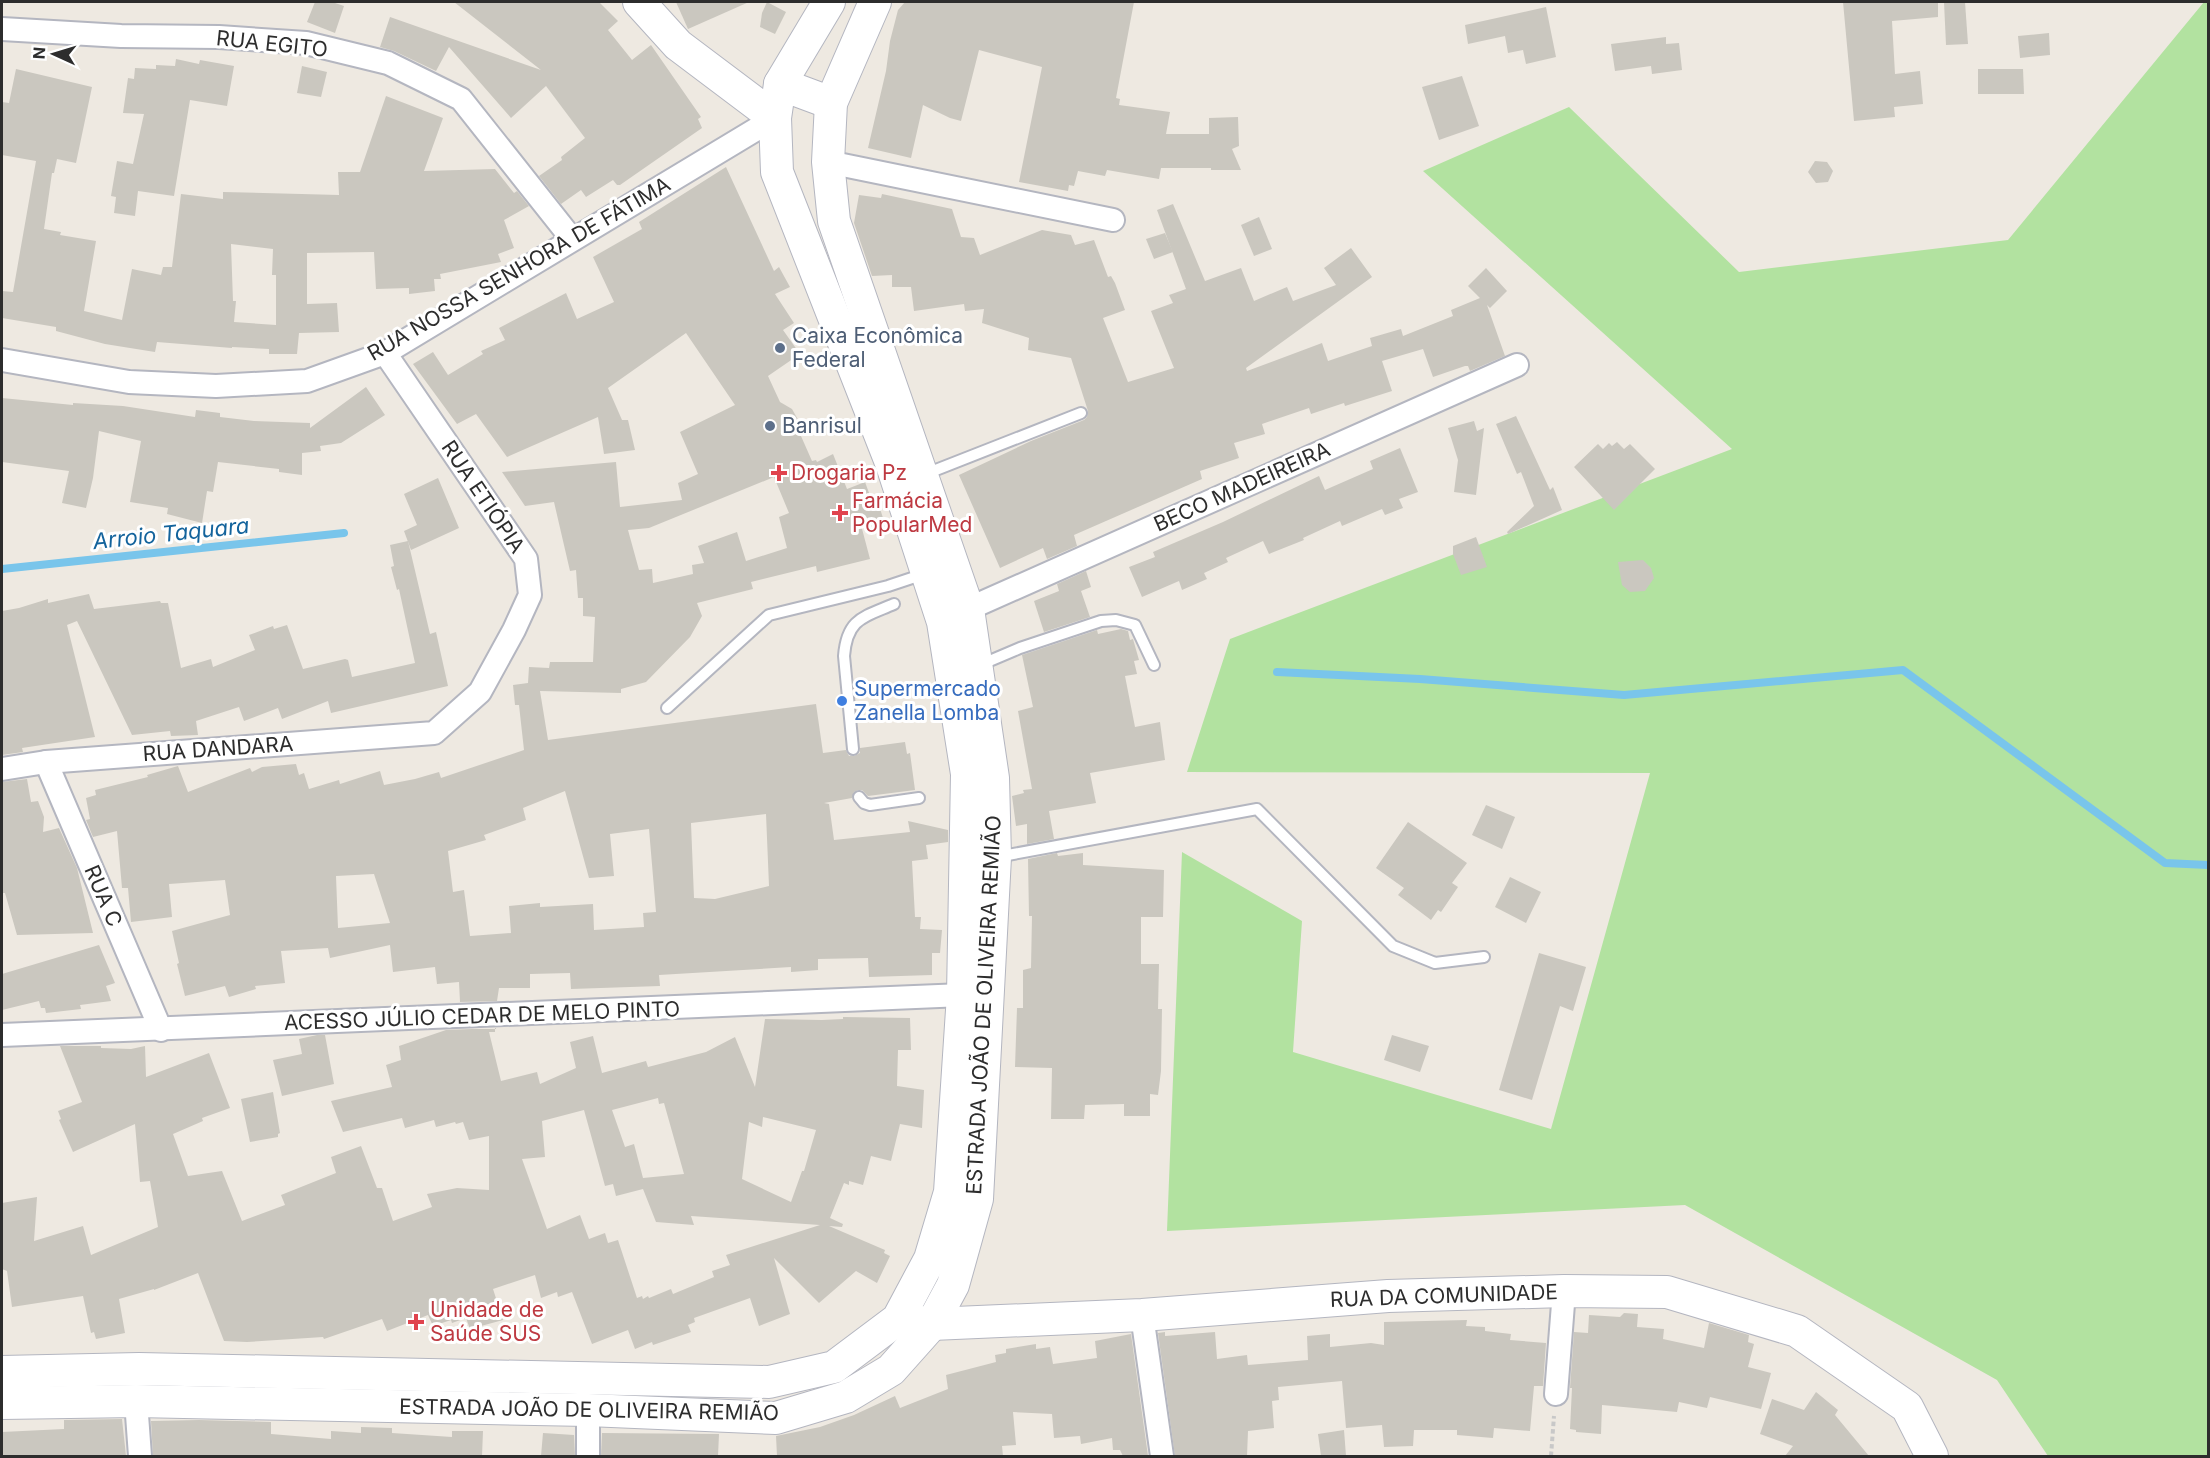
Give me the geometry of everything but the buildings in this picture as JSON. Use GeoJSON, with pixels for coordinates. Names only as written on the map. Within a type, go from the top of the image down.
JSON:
{"type":"FeatureCollection","features":[{"type":"Feature","properties":{"kind":"main road"},"geometry":{"type":"LineString","coordinates":[[639,2],[678,45],[775,118]]}},
{"type":"Feature","properties":{"kind":"main road","name":"ESTRADA JOÃO DE OLIVEIRA REMIÃO"},"geometry":{"type":"LineString","coordinates":[[2,1372],[139,1369],[770,1382],[834,1367],[898,1319],[930,1258],[950,1192],[963,995],[968,774],[943,622],[892,465],[777,172],[775,118],[780,84],[829,2]]}},
{"type":"Feature","properties":{"kind":"main road","name":"ESTRADA JOÃO DE OLIVEIRA REMIÃO"},"geometry":{"type":"LineString","coordinates":[[2,1403],[136,1401],[588,1410],[776,1418],[846,1397],[891,1370],[932,1324],[953,1285],[977,1199],[995,857],[993,778],[968,609],[834,221],[828,162],[831,103],[875,2]]}},
{"type":"Feature","properties":{"kind":"main road"},"geometry":{"type":"LineString","coordinates":[[780,84],[831,103]]}},
{"type":"Feature","properties":{"kind":"main road"},"geometry":{"type":"LineString","coordinates":[[777,172],[828,162]]}},
{"type":"Feature","properties":{"kind":"main road","name":"RUA DA COMUNIDADE"},"geometry":{"type":"LineString","coordinates":[[898,1319],[932,1324],[1142,1316],[1388,1296],[1564,1291],[1667,1292],[1797,1331],[1907,1407],[1932,1456]]}},
{"type":"Feature","properties":{"kind":"street","name":"RUA EGITO"},"geometry":{"type":"LineString","coordinates":[[2,29],[121,36],[219,37],[306,43],[388,63],[462,99],[572,239]]}},
{"type":"Feature","properties":{"kind":"street","name":"RUA NOSSA SENHORA DE FÁTIMA"},"geometry":{"type":"LineString","coordinates":[[2,360],[129,382],[216,386],[307,381],[385,353],[775,118]]}},
{"type":"Feature","properties":{"kind":"street"},"geometry":{"type":"LineString","coordinates":[[828,162],[1113,220]]}},
{"type":"Feature","properties":{"kind":"street","name":"RUA ETIÓPIA"},"geometry":{"type":"LineString","coordinates":[[385,353],[526,559],[530,595],[514,630],[480,692],[434,733]]}},
{"type":"Feature","properties":{"kind":"street","name":"BECO MADEIREIRA"},"geometry":{"type":"LineString","coordinates":[[968,609],[1516,366]]}},
{"type":"Feature","properties":{"kind":"street","name":"RUA DANDARA"},"geometry":{"type":"LineString","coordinates":[[2,769],[45,762],[434,733]]}},
{"type":"Feature","properties":{"kind":"street","name":"RUA C"},"geometry":{"type":"LineString","coordinates":[[45,762],[161,1030]]}},
{"type":"Feature","properties":{"kind":"street","name":"ACESSO JÚLIO CEDAR DE MELO PINTO"},"geometry":{"type":"LineString","coordinates":[[2,1035],[963,995]]}},
{"type":"Feature","properties":{"kind":"street"},"geometry":{"type":"LineString","coordinates":[[1556,1394],[1564,1291]]}},
{"type":"Feature","properties":{"kind":"street"},"geometry":{"type":"LineString","coordinates":[[1142,1316],[1162,1456]]}},
{"type":"Feature","properties":{"kind":"street"},"geometry":{"type":"LineString","coordinates":[[136,1401],[140,1456]]}},
{"type":"Feature","properties":{"kind":"street"},"geometry":{"type":"LineString","coordinates":[[588,1410],[588,1456]]}},
{"type":"Feature","properties":{"kind":"lane"},"geometry":{"type":"LineString","coordinates":[[923,475],[1081,413]]}},
{"type":"Feature","properties":{"kind":"lane"},"geometry":{"type":"LineString","coordinates":[[667,708],[769,615],[888,586],[927,573]]}},
{"type":"Feature","properties":{"kind":"lane"},"geometry":{"type":"LineString","coordinates":[[853,749],[844,656],[845,645],[858,620],[894,604]]}},
{"type":"Feature","properties":{"kind":"lane"},"geometry":{"type":"LineString","coordinates":[[977,666],[1020,648],[1101,621],[1116,620],[1135,625],[1154,665]]}},
{"type":"Feature","properties":{"kind":"lane"},"geometry":{"type":"LineString","coordinates":[[859,797],[864,803],[870,805],[919,798]]}},
{"type":"Feature","properties":{"kind":"lane"},"geometry":{"type":"LineString","coordinates":[[995,857],[1257,809],[1393,946],[1435,963],[1484,957]]}},
{"type":"Feature","properties":{"kind":"path"},"geometry":{"type":"LineString","coordinates":[[1551,1456],[1556,1394]]}},
{"type":"Feature","properties":{"kind":"green space"},"geometry":{"type":"Polygon","coordinates":[[[2204,2],[2208,2],[2208,1456],[2048,1456],[1997,1380],[1685,1205],[1167,1231],[1182,852],[1302,921],[1293,1052],[1551,1129],[1650,773],[1187,772],[1230,639],[1732,449],[1423,171],[1569,107],[1739,272],[2008,240],[2204,2]]]}},
{"type":"Feature","properties":{"kind":"waterway","name":"Arroio Taquara"},"geometry":{"type":"LineString","coordinates":[[2,569],[344,533]]}},
{"type":"Feature","properties":{"kind":"waterway"},"geometry":{"type":"LineString","coordinates":[[1277,672],[1420,679],[1624,695],[1903,670],[2165,863],[2208,865]]}},
{"type":"Feature","properties":{"kind":"place","name":"Caixa Econômica Federal"},"geometry":{"type":"Point","coordinates":[780,348]}},
{"type":"Feature","properties":{"kind":"place","name":"Banrisul"},"geometry":{"type":"Point","coordinates":[770,426]}},
{"type":"Feature","properties":{"kind":"place","name":"Drogaria Pz"},"geometry":{"type":"Point","coordinates":[779,473]}},
{"type":"Feature","properties":{"kind":"place","name":"Farmácia PopularMed"},"geometry":{"type":"Point","coordinates":[840,513]}},
{"type":"Feature","properties":{"kind":"place","name":"Supermercado Zanella Lomba"},"geometry":{"type":"Point","coordinates":[842,701]}},
{"type":"Feature","properties":{"kind":"place","name":"Unidade de Saúde SUS"},"geometry":{"type":"Point","coordinates":[416,1322]}}]}
